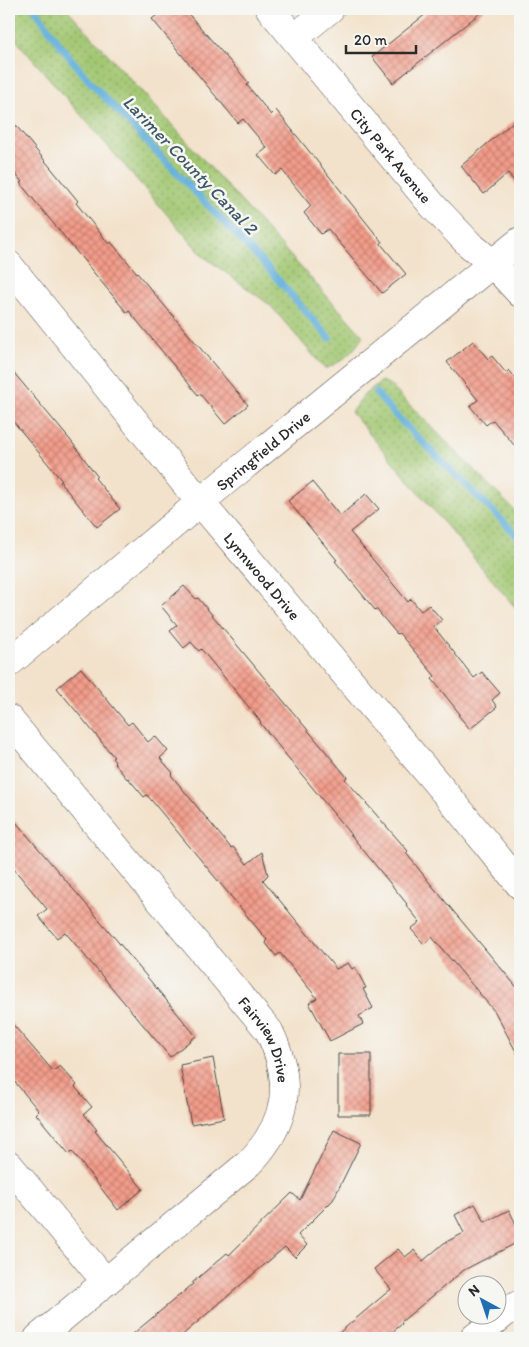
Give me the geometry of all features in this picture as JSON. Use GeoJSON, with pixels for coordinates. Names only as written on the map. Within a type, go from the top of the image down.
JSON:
{"type":"FeatureCollection","features":[{"type":"Feature","properties":{"kind":"street","name":"City Park Avenue"},"geometry":{"type":"LineString","coordinates":[[270,9],[433,206],[520,293]]}},
{"type":"Feature","properties":{"kind":"street"},"geometry":{"type":"LineString","coordinates":[[294,38],[330,9]]}},
{"type":"Feature","properties":{"kind":"street","name":"Springfield Drive"},"geometry":{"type":"LineString","coordinates":[[9,663],[200,502],[520,241]]}},
{"type":"Feature","properties":{"kind":"street","name":"Lynnwood Drive"},"geometry":{"type":"LineString","coordinates":[[9,265],[200,502],[456,806],[520,885]]}},
{"type":"Feature","properties":{"kind":"street","name":"Fairview Drive"},"geometry":{"type":"LineString","coordinates":[[9,719],[269,1032],[278,1051],[284,1077],[283,1104],[277,1124],[264,1148],[249,1163],[38,1338]]}},
{"type":"Feature","properties":{"kind":"street"},"geometry":{"type":"LineString","coordinates":[[9,1165],[106,1282]]}},
{"type":"Feature","properties":{"kind":"street"},"geometry":{"type":"LineString","coordinates":[[474,1338],[506,1312],[520,1304]]}},
{"type":"Feature","properties":{"kind":"green space"},"geometry":{"type":"Polygon","coordinates":[[[9,9],[67,9],[363,336],[352,352],[325,369],[270,305],[203,256],[9,32],[9,9]]]}},
{"type":"Feature","properties":{"kind":"green space"},"geometry":{"type":"Polygon","coordinates":[[[381,381],[389,384],[520,516],[520,613],[351,412],[364,395],[381,381]]]}},
{"type":"Feature","properties":{"kind":"building"},"geometry":{"type":"Polygon","coordinates":[[[164,9],[184,9],[249,83],[247,85],[271,115],[276,110],[406,274],[382,293],[328,229],[321,234],[304,213],[311,206],[282,170],[275,175],[258,155],[267,148],[243,119],[238,123],[152,19],[164,9]]]}},
{"type":"Feature","properties":{"kind":"building"},"geometry":{"type":"Polygon","coordinates":[[[432,9],[485,9],[393,83],[372,57],[432,9]]]}},
{"type":"Feature","properties":{"kind":"building"},"geometry":{"type":"Polygon","coordinates":[[[520,116],[520,190],[508,173],[484,194],[461,166],[520,116]]]}},
{"type":"Feature","properties":{"kind":"building"},"geometry":{"type":"Polygon","coordinates":[[[9,117],[78,201],[76,203],[109,244],[111,242],[248,405],[225,424],[200,394],[198,395],[129,311],[127,313],[20,183],[22,182],[9,166],[9,117]]]}},
{"type":"Feature","properties":{"kind":"building"},"geometry":{"type":"Polygon","coordinates":[[[473,341],[488,359],[492,356],[506,373],[509,370],[520,384],[520,452],[493,420],[486,425],[470,406],[478,400],[447,362],[473,341]]]}},
{"type":"Feature","properties":{"kind":"building"},"geometry":{"type":"Polygon","coordinates":[[[9,367],[71,441],[97,476],[95,478],[120,509],[97,527],[9,416],[9,367]]]}},
{"type":"Feature","properties":{"kind":"building"},"geometry":{"type":"Polygon","coordinates":[[[312,482],[340,516],[366,494],[379,509],[350,532],[408,602],[411,599],[421,611],[429,605],[442,620],[434,627],[474,678],[482,672],[500,693],[492,700],[497,707],[470,729],[432,679],[435,676],[399,633],[397,634],[375,610],[288,501],[312,482]]]}},
{"type":"Feature","properties":{"kind":"building"},"geometry":{"type":"Polygon","coordinates":[[[184,586],[196,599],[198,598],[347,777],[345,779],[408,851],[406,853],[429,882],[520,991],[520,1059],[495,1012],[432,937],[424,944],[411,929],[420,922],[407,904],[261,722],[201,649],[199,651],[191,642],[184,648],[170,631],[177,625],[161,606],[184,586]]]}},
{"type":"Feature","properties":{"kind":"building"},"geometry":{"type":"Polygon","coordinates":[[[81,668],[128,725],[132,722],[148,742],[155,736],[168,751],[160,758],[173,773],[171,775],[231,848],[233,847],[247,864],[262,852],[268,875],[263,880],[336,969],[348,963],[352,969],[355,967],[366,988],[363,989],[373,1008],[359,1016],[363,1024],[330,1041],[309,1003],[317,998],[280,953],[276,956],[265,942],[267,940],[147,795],[144,797],[127,779],[114,763],[112,758],[114,757],[57,688],[81,668]]]}},
{"type":"Feature","properties":{"kind":"building"},"geometry":{"type":"Polygon","coordinates":[[[9,814],[196,1036],[170,1057],[65,932],[57,938],[38,916],[47,909],[9,863],[9,814]]]}},
{"type":"Feature","properties":{"kind":"building"},"geometry":{"type":"Polygon","coordinates":[[[9,1020],[53,1071],[60,1066],[77,1085],[75,1087],[92,1107],[84,1114],[97,1130],[95,1131],[143,1189],[118,1210],[72,1151],[69,1154],[36,1114],[39,1111],[9,1075],[9,1020]]]}},
{"type":"Feature","properties":{"kind":"building"},"geometry":{"type":"Polygon","coordinates":[[[338,1054],[371,1054],[371,1115],[338,1115],[338,1054]]]}},
{"type":"Feature","properties":{"kind":"building"},"geometry":{"type":"Polygon","coordinates":[[[213,1058],[224,1118],[191,1124],[180,1065],[213,1058]]]}},
{"type":"Feature","properties":{"kind":"building"},"geometry":{"type":"Polygon","coordinates":[[[334,1130],[361,1143],[333,1200],[298,1235],[307,1245],[295,1257],[285,1247],[179,1338],[128,1338],[227,1253],[229,1255],[292,1193],[300,1200],[334,1130]]]}},
{"type":"Feature","properties":{"kind":"building"},"geometry":{"type":"Polygon","coordinates":[[[475,1204],[485,1222],[509,1210],[520,1232],[520,1241],[456,1274],[456,1277],[401,1322],[402,1324],[385,1338],[333,1338],[391,1289],[374,1269],[398,1249],[405,1257],[414,1250],[423,1261],[444,1243],[464,1233],[455,1215],[475,1204]]]}},
{"type":"Feature","properties":{"kind":"waterway","name":"Larimer County Canal 2"},"geometry":{"type":"LineString","coordinates":[[35,9],[62,48],[91,83],[265,265],[329,338]]}},
{"type":"Feature","properties":{"kind":"waterway","name":"Larimer County Canal 2"},"geometry":{"type":"LineString","coordinates":[[376,393],[397,417],[520,538]]}}]}
